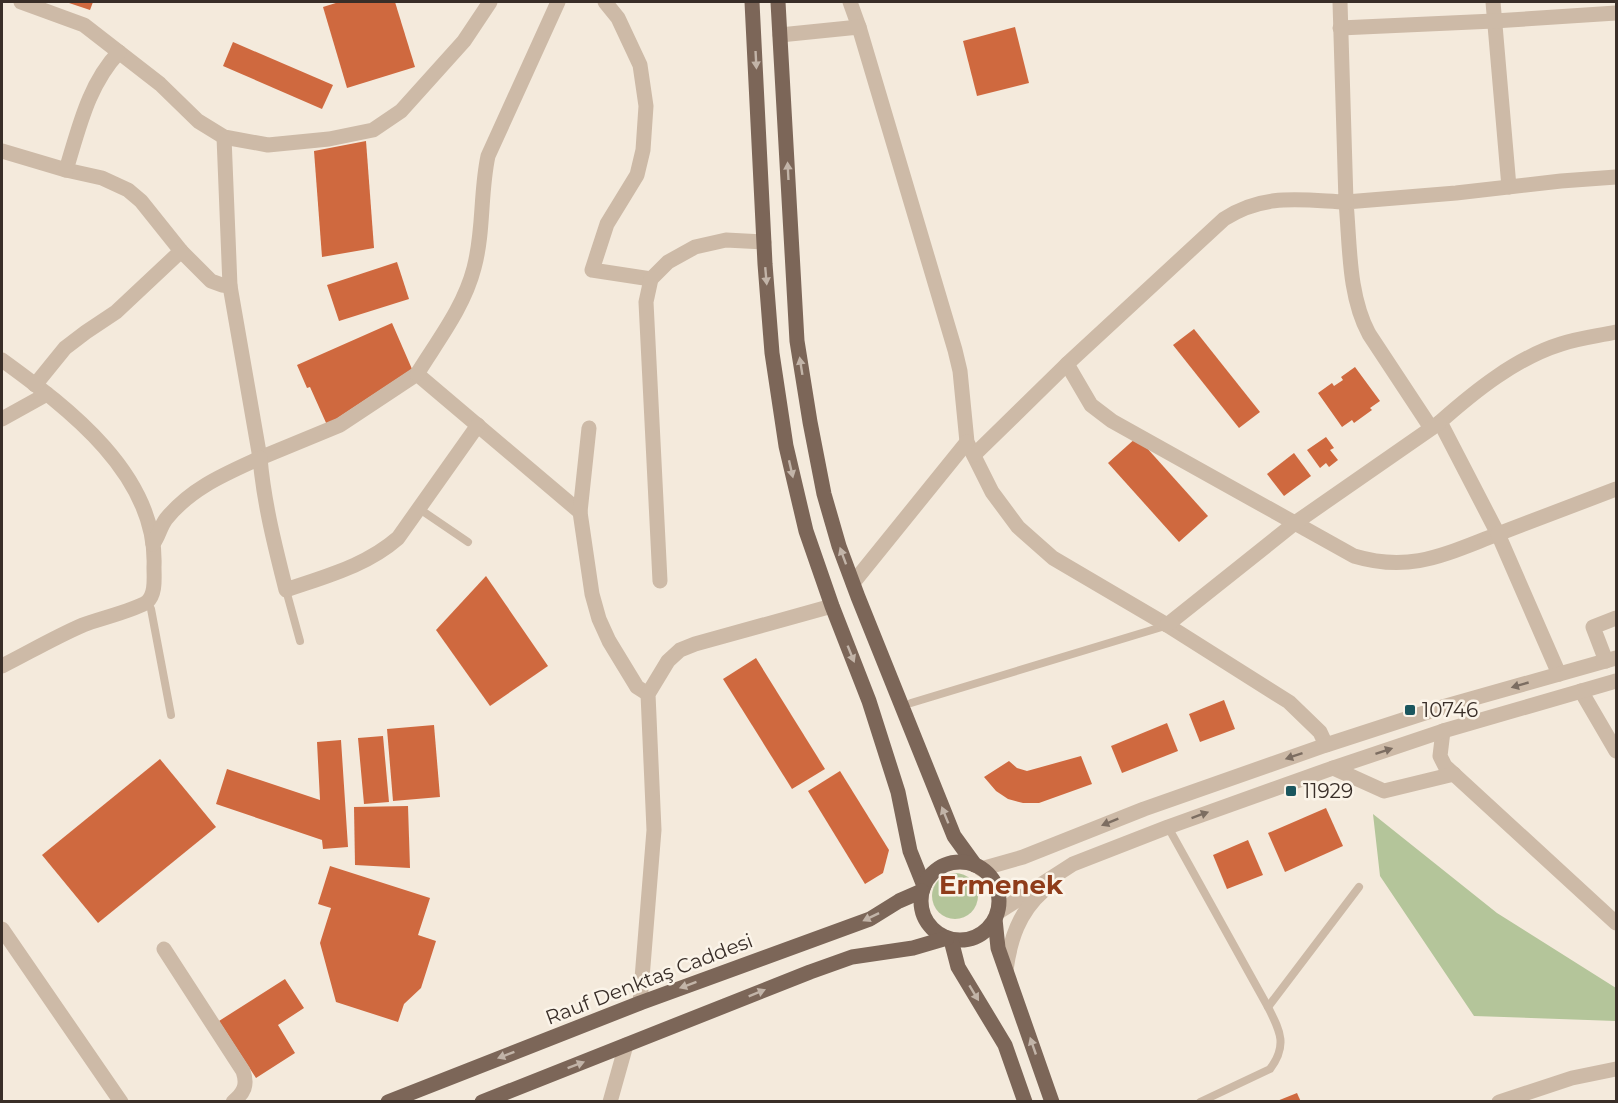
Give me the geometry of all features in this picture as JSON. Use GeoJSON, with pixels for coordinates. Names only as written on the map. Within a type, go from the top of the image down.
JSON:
{"type":"FeatureCollection","features":[{"type":"Feature","properties":{"kind":"main road"},"geometry":{"type":"LineString","coordinates":[[752,2],[772,353],[786,446],[806,531],[869,701],[898,792],[910,851],[923,888]]}},
{"type":"Feature","properties":{"kind":"main road"},"geometry":{"type":"LineString","coordinates":[[778,2],[797,341],[824,495],[853,583],[954,836],[978,867],[993,880],[997,890],[998,948],[1052,1101]]}},
{"type":"Feature","properties":{"kind":"main road"},"geometry":{"type":"LineString","coordinates":[[978,867],[965,863],[945,865],[929,877],[923,888],[921,909],[931,928],[949,939],[958,967],[1005,1045],[1025,1101]]}},
{"type":"Feature","properties":{"kind":"main road","name":"Rauf Denktaş Caddesi"},"geometry":{"type":"LineString","coordinates":[[388,1101],[640,1003],[870,919],[923,888]]}},
{"type":"Feature","properties":{"kind":"main road"},"geometry":{"type":"LineString","coordinates":[[482,1101],[852,957],[913,948],[949,939],[974,938],[984,932],[996,916]]}},
{"type":"Feature","properties":{"kind":"street"},"geometry":{"type":"LineString","coordinates":[[21,2],[84,25],[160,84],[198,121],[224,137],[268,145],[329,139],[373,130],[401,111],[464,41],[490,2]]}},
{"type":"Feature","properties":{"kind":"street"},"geometry":{"type":"LineString","coordinates":[[153,544],[166,519],[185,499],[212,480],[340,424],[417,374],[459,307],[469,286],[475,265],[484,173],[488,156],[558,2]]}},
{"type":"Feature","properties":{"kind":"street"},"geometry":{"type":"LineString","coordinates":[[605,2],[618,18],[640,65],[646,106],[643,150],[637,175],[607,224],[592,270],[651,279]]}},
{"type":"Feature","properties":{"kind":"street"},"geometry":{"type":"LineString","coordinates":[[850,2],[955,350],[970,448],[992,492],[1018,526],[1053,558],[1167,625],[1289,702],[1320,732],[1333,768],[1384,791],[1454,774]]}},
{"type":"Feature","properties":{"kind":"street"},"geometry":{"type":"LineString","coordinates":[[1340,2],[1346,202],[1355,295],[1362,318],[1369,334],[1436,425],[1498,534],[1559,674]]}},
{"type":"Feature","properties":{"kind":"street"},"geometry":{"type":"LineString","coordinates":[[1493,2],[1509,187]]}},
{"type":"Feature","properties":{"kind":"street"},"geometry":{"type":"LineString","coordinates":[[1340,28],[1617,13]]}},
{"type":"Feature","properties":{"kind":"street"},"geometry":{"type":"LineString","coordinates":[[780,35],[859,27]]}},
{"type":"Feature","properties":{"kind":"street"},"geometry":{"type":"LineString","coordinates":[[66,170],[91,92],[104,70],[119,52]]}},
{"type":"Feature","properties":{"kind":"street"},"geometry":{"type":"LineString","coordinates":[[224,137],[230,286],[260,458],[262,490],[286,590],[361,564],[398,538],[478,425]]}},
{"type":"Feature","properties":{"kind":"street"},"geometry":{"type":"LineString","coordinates":[[2,151],[102,178],[128,190],[141,201],[181,251],[211,281],[230,286]]}},
{"type":"Feature","properties":{"kind":"street"},"geometry":{"type":"LineString","coordinates":[[853,583],[970,448],[1067,364],[1234,212],[1281,198],[1346,202],[1617,177]]}},
{"type":"Feature","properties":{"kind":"street"},"geometry":{"type":"LineString","coordinates":[[660,581],[646,302],[651,279],[668,262],[695,247],[726,240],[764,242]]}},
{"type":"Feature","properties":{"kind":"street"},"geometry":{"type":"LineString","coordinates":[[2,419],[41,389],[65,348],[116,312],[181,251]]}},
{"type":"Feature","properties":{"kind":"street"},"geometry":{"type":"LineString","coordinates":[[1167,625],[1295,524],[1436,425],[1511,368],[1538,353],[1562,344],[1617,332]]}},
{"type":"Feature","properties":{"kind":"street"},"geometry":{"type":"LineString","coordinates":[[2,360],[68,411],[104,446],[115,460],[141,507],[153,544],[153,591],[147,601],[83,625],[2,666]]}},
{"type":"Feature","properties":{"kind":"street"},"geometry":{"type":"LineString","coordinates":[[1067,364],[1088,400],[1100,414],[1354,556],[1394,564],[1432,559],[1617,489]]}},
{"type":"Feature","properties":{"kind":"street"},"geometry":{"type":"LineString","coordinates":[[417,374],[580,512]]}},
{"type":"Feature","properties":{"kind":"street"},"geometry":{"type":"LineString","coordinates":[[589,428],[580,512],[592,594],[599,619],[609,641],[637,687],[648,694]]}},
{"type":"Feature","properties":{"kind":"street"},"geometry":{"type":"LineString","coordinates":[[640,1003],[654,830],[648,694],[668,660],[680,650],[694,644],[832,606]]}},
{"type":"Feature","properties":{"kind":"street"},"geometry":{"type":"LineString","coordinates":[[978,867],[1023,857],[1144,809],[1326,745],[1446,706],[1611,660],[1593,627],[1617,618]]}},
{"type":"Feature","properties":{"kind":"street"},"geometry":{"type":"LineString","coordinates":[[996,916],[1074,864],[1168,827],[1443,731],[1617,681]]}},
{"type":"Feature","properties":{"kind":"street"},"geometry":{"type":"LineString","coordinates":[[1581,691],[1617,751]]}},
{"type":"Feature","properties":{"kind":"street"},"geometry":{"type":"LineString","coordinates":[[1443,731],[1440,756],[1445,766],[1617,923]]}},
{"type":"Feature","properties":{"kind":"street"},"geometry":{"type":"LineString","coordinates":[[1006,970],[1009,945],[1030,903],[1074,864]]}},
{"type":"Feature","properties":{"kind":"street"},"geometry":{"type":"LineString","coordinates":[[2,929],[121,1101]]}},
{"type":"Feature","properties":{"kind":"street"},"geometry":{"type":"LineString","coordinates":[[164,948],[243,1071],[244,1090],[233,1101]]}},
{"type":"Feature","properties":{"kind":"street"},"geometry":{"type":"LineString","coordinates":[[610,1101],[626,1045]]}},
{"type":"Feature","properties":{"kind":"street"},"geometry":{"type":"LineString","coordinates":[[1499,1101],[1572,1078],[1617,1070]]}},
{"type":"Feature","properties":{"kind":"lane"},"geometry":{"type":"LineString","coordinates":[[418,508],[468,542]]}},
{"type":"Feature","properties":{"kind":"lane"},"geometry":{"type":"LineString","coordinates":[[286,590],[300,641]]}},
{"type":"Feature","properties":{"kind":"lane"},"geometry":{"type":"LineString","coordinates":[[147,601],[151,609],[171,715]]}},
{"type":"Feature","properties":{"kind":"lane"},"geometry":{"type":"LineString","coordinates":[[911,703],[1167,625]]}},
{"type":"Feature","properties":{"kind":"lane"},"geometry":{"type":"LineString","coordinates":[[1168,827],[1268,1007],[1279,1029],[1281,1040],[1277,1060],[1270,1069],[1200,1101]]}},
{"type":"Feature","properties":{"kind":"lane"},"geometry":{"type":"LineString","coordinates":[[1268,1007],[1359,887]]}},
{"type":"Feature","properties":{"kind":"green space"},"geometry":{"type":"Polygon","coordinates":[[[1373,814],[1497,913],[1616,988],[1616,1021],[1474,1016],[1380,876],[1373,814]]]}},
{"type":"Feature","properties":{"kind":"green space"},"geometry":{"type":"Polygon","coordinates":[[[955,873],[971,880],[978,896],[971,912],[955,919],[939,912],[932,896],[939,880],[955,873]]]}},
{"type":"Feature","properties":{"kind":"building"},"geometry":{"type":"Polygon","coordinates":[[[66,2],[93,2],[90,10],[66,2]]]}},
{"type":"Feature","properties":{"kind":"building"},"geometry":{"type":"Polygon","coordinates":[[[339,2],[395,2],[415,67],[347,88],[323,7],[339,2]]]}},
{"type":"Feature","properties":{"kind":"building"},"geometry":{"type":"Polygon","coordinates":[[[1015,27],[1029,83],[977,96],[963,41],[1015,27]]]}},
{"type":"Feature","properties":{"kind":"building"},"geometry":{"type":"Polygon","coordinates":[[[233,42],[333,85],[322,109],[223,66],[233,42]]]}},
{"type":"Feature","properties":{"kind":"building"},"geometry":{"type":"Polygon","coordinates":[[[366,141],[374,248],[322,257],[314,151],[366,141]]]}},
{"type":"Feature","properties":{"kind":"building"},"geometry":{"type":"Polygon","coordinates":[[[397,262],[409,299],[339,321],[327,285],[397,262]]]}},
{"type":"Feature","properties":{"kind":"building"},"geometry":{"type":"Polygon","coordinates":[[[392,323],[412,369],[327,425],[297,365],[392,323]]]}},
{"type":"Feature","properties":{"kind":"building"},"geometry":{"type":"Polygon","coordinates":[[[1194,329],[1260,412],[1239,428],[1173,345],[1194,329]]]}},
{"type":"Feature","properties":{"kind":"building"},"geometry":{"type":"Polygon","coordinates":[[[1355,367],[1380,401],[1354,423],[1352,420],[1342,427],[1318,393],[1332,383],[1334,386],[1343,380],[1341,377],[1355,367]]]}},
{"type":"Feature","properties":{"kind":"building"},"geometry":{"type":"Polygon","coordinates":[[[1137,437],[1208,516],[1179,542],[1108,463],[1137,437]]]}},
{"type":"Feature","properties":{"kind":"building"},"geometry":{"type":"Polygon","coordinates":[[[1326,437],[1334,448],[1330,450],[1338,460],[1329,467],[1326,463],[1320,468],[1307,450],[1326,437]]]}},
{"type":"Feature","properties":{"kind":"building"},"geometry":{"type":"Polygon","coordinates":[[[1294,453],[1311,476],[1284,496],[1267,474],[1294,453]]]}},
{"type":"Feature","properties":{"kind":"building"},"geometry":{"type":"Polygon","coordinates":[[[486,576],[548,666],[490,706],[436,630],[486,576]]]}},
{"type":"Feature","properties":{"kind":"building"},"geometry":{"type":"Polygon","coordinates":[[[756,658],[825,769],[792,789],[723,679],[756,658]]]}},
{"type":"Feature","properties":{"kind":"building"},"geometry":{"type":"Polygon","coordinates":[[[1224,700],[1235,729],[1200,742],[1189,714],[1224,700]]]}},
{"type":"Feature","properties":{"kind":"building"},"geometry":{"type":"Polygon","coordinates":[[[1167,723],[1178,751],[1122,773],[1111,746],[1167,723]]]}},
{"type":"Feature","properties":{"kind":"building"},"geometry":{"type":"Polygon","coordinates":[[[434,725],[440,797],[393,801],[387,729],[434,725]]]}},
{"type":"Feature","properties":{"kind":"building"},"geometry":{"type":"Polygon","coordinates":[[[383,736],[389,802],[364,804],[358,738],[383,736]]]}},
{"type":"Feature","properties":{"kind":"building"},"geometry":{"type":"Polygon","coordinates":[[[341,740],[348,847],[323,849],[322,840],[216,804],[227,769],[320,800],[317,742],[341,740]]]}},
{"type":"Feature","properties":{"kind":"building"},"geometry":{"type":"Polygon","coordinates":[[[1081,756],[1092,784],[1039,803],[1023,803],[1008,799],[996,791],[984,777],[1009,761],[1017,768],[1027,771],[1081,756]]]}},
{"type":"Feature","properties":{"kind":"building"},"geometry":{"type":"Polygon","coordinates":[[[160,759],[216,827],[98,923],[42,855],[160,759]]]}},
{"type":"Feature","properties":{"kind":"building"},"geometry":{"type":"Polygon","coordinates":[[[840,771],[889,850],[883,873],[865,884],[808,791],[840,771]]]}},
{"type":"Feature","properties":{"kind":"building"},"geometry":{"type":"Polygon","coordinates":[[[408,806],[410,868],[355,865],[354,807],[408,806]]]}},
{"type":"Feature","properties":{"kind":"building"},"geometry":{"type":"Polygon","coordinates":[[[1326,808],[1343,846],[1285,872],[1268,833],[1326,808]]]}},
{"type":"Feature","properties":{"kind":"building"},"geometry":{"type":"Polygon","coordinates":[[[1248,840],[1263,875],[1227,889],[1213,855],[1248,840]]]}},
{"type":"Feature","properties":{"kind":"building"},"geometry":{"type":"Polygon","coordinates":[[[330,866],[430,898],[418,935],[436,941],[421,988],[404,1004],[398,1022],[336,1002],[320,943],[331,908],[318,904],[330,866]]]}},
{"type":"Feature","properties":{"kind":"building"},"geometry":{"type":"Polygon","coordinates":[[[285,979],[304,1008],[278,1025],[295,1053],[256,1078],[219,1021],[285,979]]]}},
{"type":"Feature","properties":{"kind":"building"},"geometry":{"type":"Polygon","coordinates":[[[1297,1093],[1301,1102],[1277,1102],[1277,1101],[1297,1093]]]}},
{"type":"Feature","properties":{"kind":"place","name":"10746"},"geometry":{"type":"Point","coordinates":[1410,710]}},
{"type":"Feature","properties":{"kind":"place","name":"11929"},"geometry":{"type":"Point","coordinates":[1291,791]}},
{"type":"Feature","properties":{"kind":"district","name":"Ermenek"},"geometry":{"type":"Point","coordinates":[1001,885]}}]}
